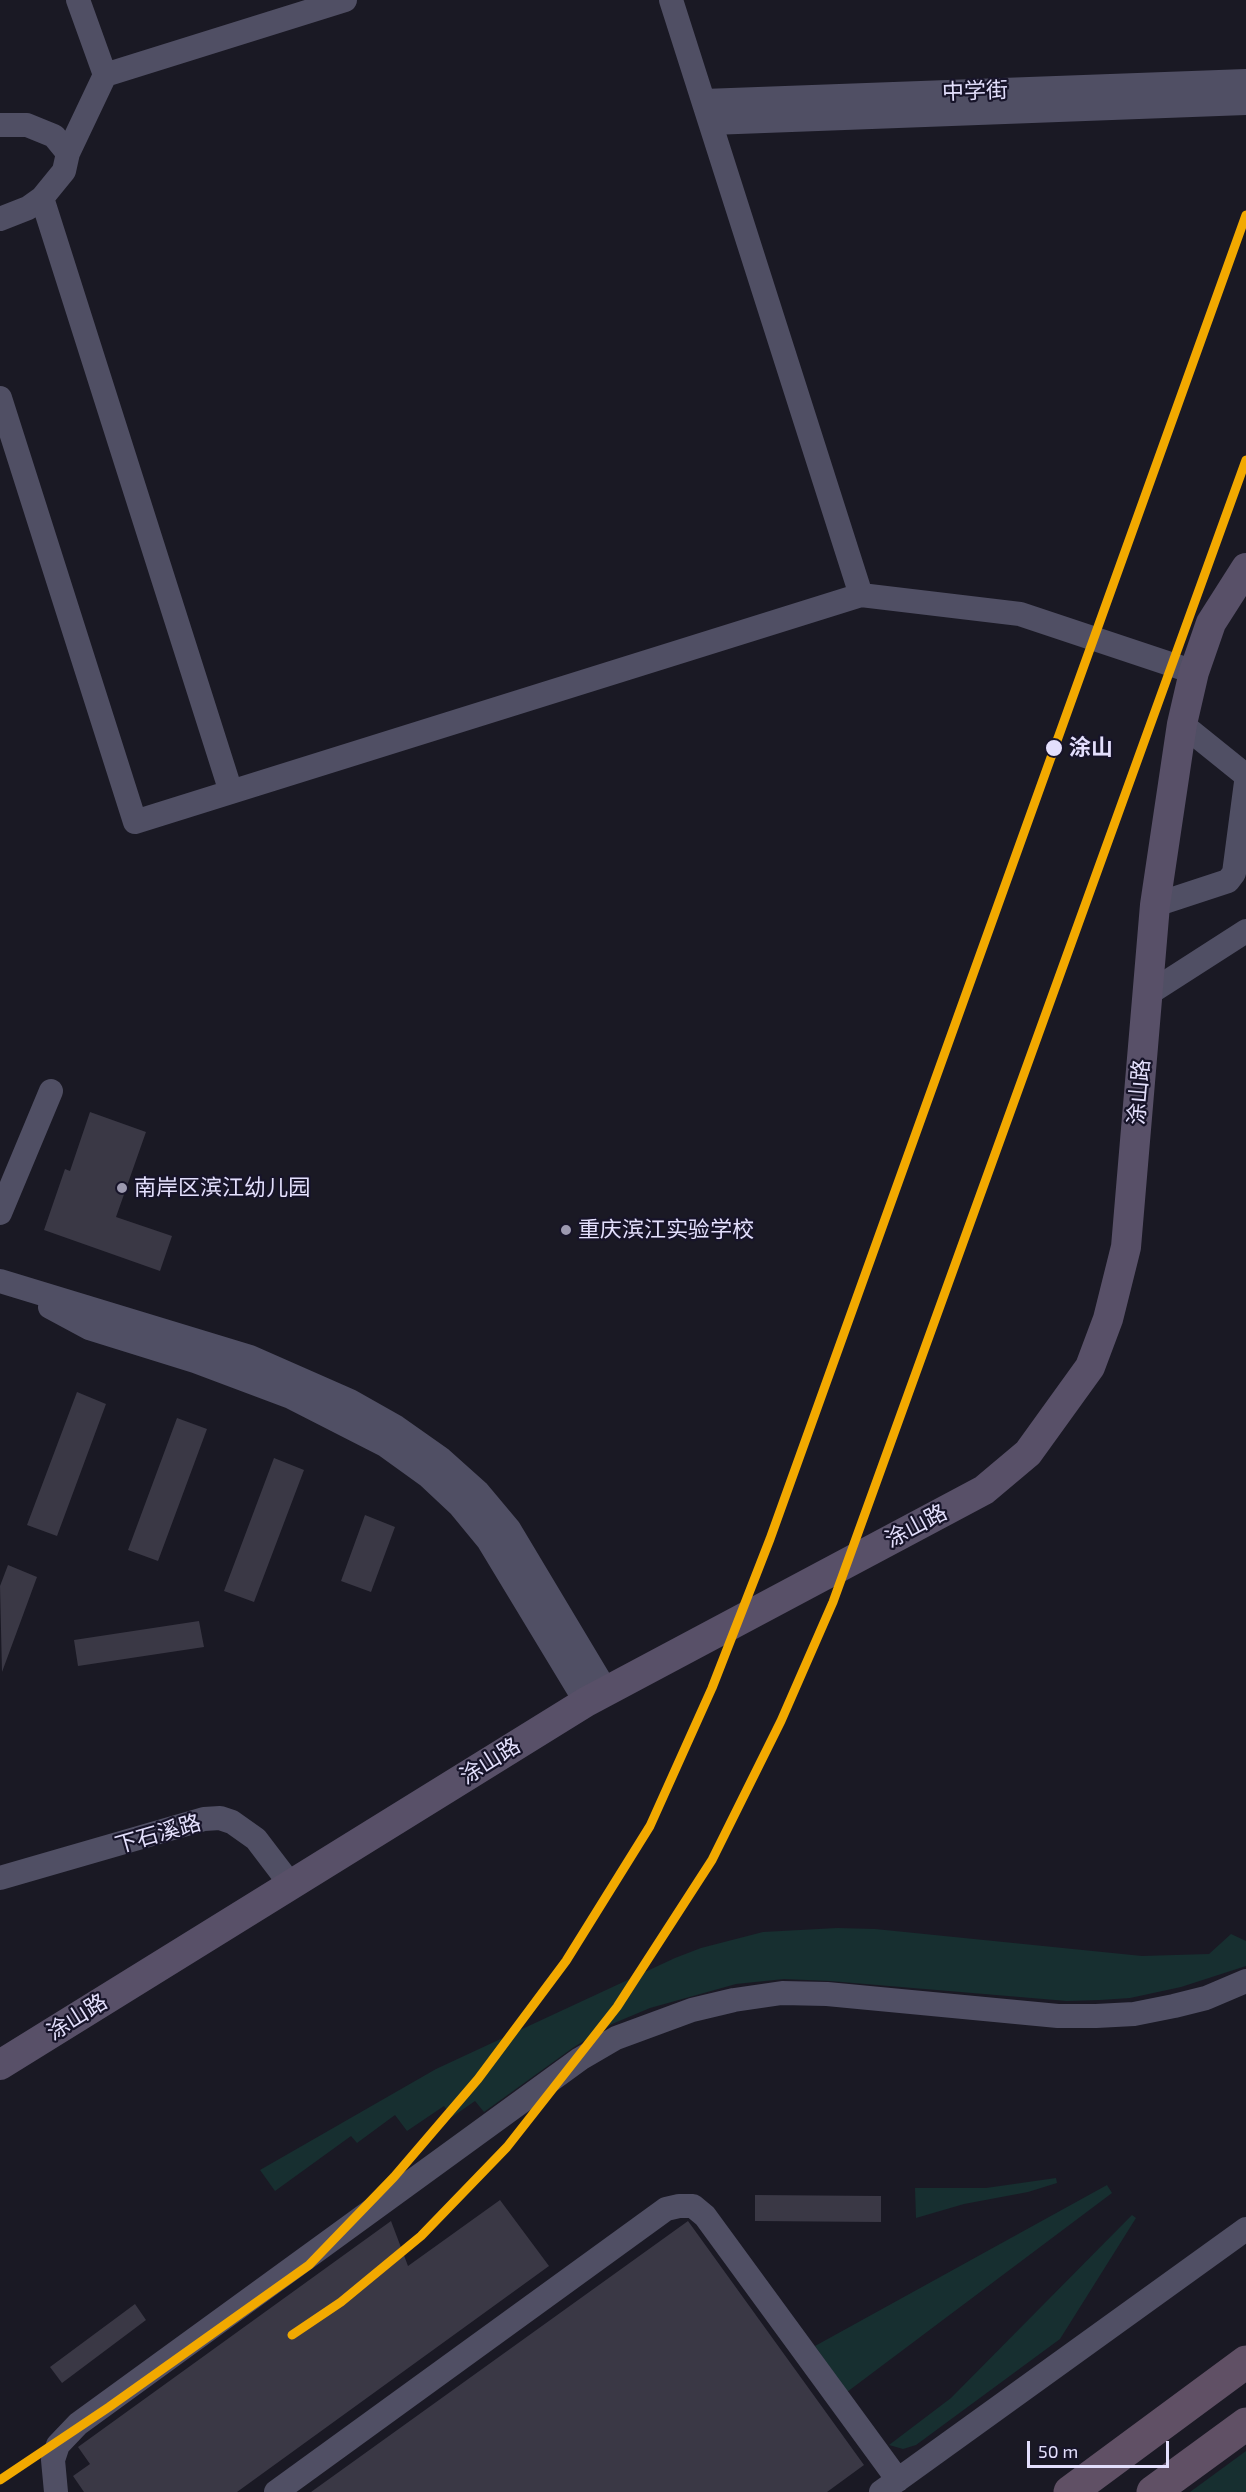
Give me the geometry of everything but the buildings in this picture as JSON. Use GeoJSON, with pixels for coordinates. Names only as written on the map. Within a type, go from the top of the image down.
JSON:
{"type":"FeatureCollection","features":[{"type":"Feature","properties":{"kind":"highway"},"geometry":{"type":"LineString","coordinates":[[1070,2492],[1246,2362]]}},
{"type":"Feature","properties":{"kind":"highway"},"geometry":{"type":"LineString","coordinates":[[1153,2492],[1246,2424]]}},
{"type":"Feature","properties":{"kind":"main road","name":"涂山路"},"geometry":{"type":"LineString","coordinates":[[0,2065],[596,1697],[984,1490],[1035,1443],[1090,1367],[1108,1319],[1126,1247],[1155,905],[1182,724],[1194,672],[1211,623],[1246,568]]}},
{"type":"Feature","properties":{"kind":"street"},"geometry":{"type":"LineString","coordinates":[[0,219],[28,208],[42,198],[64,171],[68,153],[105,75],[78,0]]}},
{"type":"Feature","properties":{"kind":"street"},"geometry":{"type":"LineString","coordinates":[[105,75],[345,0]]}},
{"type":"Feature","properties":{"kind":"street"},"geometry":{"type":"LineString","coordinates":[[672,0],[861,595]]}},
{"type":"Feature","properties":{"kind":"street","name":"中学街"},"geometry":{"type":"LineString","coordinates":[[707,112],[1246,81]]}},
{"type":"Feature","properties":{"kind":"street","name":"中学街"},"geometry":{"type":"LineString","coordinates":[[707,112],[1246,103]]}},
{"type":"Feature","properties":{"kind":"street"},"geometry":{"type":"LineString","coordinates":[[0,125],[27,125],[54,136],[68,153]]}},
{"type":"Feature","properties":{"kind":"street"},"geometry":{"type":"LineString","coordinates":[[42,198],[231,792]]}},
{"type":"Feature","properties":{"kind":"street"},"geometry":{"type":"LineString","coordinates":[[0,398],[135,822],[861,595],[1020,614],[1194,672]]}},
{"type":"Feature","properties":{"kind":"street"},"geometry":{"type":"LineString","coordinates":[[1155,905],[1228,881],[1234,873],[1246,781],[1244,774],[1182,724]]}},
{"type":"Feature","properties":{"kind":"street"},"geometry":{"type":"LineString","coordinates":[[1148,994],[1246,931]]}},
{"type":"Feature","properties":{"kind":"street"},"geometry":{"type":"LineString","coordinates":[[0,1214],[51,1091]]}},
{"type":"Feature","properties":{"kind":"street"},"geometry":{"type":"LineString","coordinates":[[1,1277],[89,1328],[204,1364],[291,1397],[385,1445],[428,1476],[460,1506],[488,1540],[596,1697]]}},
{"type":"Feature","properties":{"kind":"street","name":"下石溪路"},"geometry":{"type":"LineString","coordinates":[[0,1878],[204,1820],[219,1818],[232,1822],[256,1839],[291,1885]]}},
{"type":"Feature","properties":{"kind":"street"},"geometry":{"type":"LineString","coordinates":[[56,2492],[53,2460],[58,2445],[78,2424],[580,2059],[616,2038],[692,2010],[734,2000],[782,1994],[827,1994],[1058,2016],[1096,2016],[1134,2014],[1174,2006],[1206,1998],[1246,1981]]}},
{"type":"Feature","properties":{"kind":"street"},"geometry":{"type":"LineString","coordinates":[[276,2492],[666,2210],[679,2206],[693,2206],[705,2216],[890,2486],[1246,2229]]}},
{"type":"Feature","properties":{"kind":"green space"},"geometry":{"type":"Polygon","coordinates":[[[837,1928],[875,1929],[1142,1956],[1209,1954],[1231,1934],[1246,1941],[1246,1966],[1181,1987],[1130,1998],[1100,2000],[1067,2001],[830,1981],[784,1979],[736,1984],[650,2008],[612,2024],[574,2047],[484,2112],[475,2101],[452,2117],[444,2106],[407,2131],[395,2115],[357,2143],[351,2136],[275,2191],[260,2170],[436,2069],[675,1958],[701,1948],[763,1932],[837,1928]]]}},
{"type":"Feature","properties":{"kind":"green space"},"geometry":{"type":"Polygon","coordinates":[[[1056,2178],[1057,2183],[1028,2192],[964,2204],[916,2218],[915,2188],[986,2188],[1056,2178]]]}},
{"type":"Feature","properties":{"kind":"green space"},"geometry":{"type":"Polygon","coordinates":[[[1107,2185],[1112,2193],[847,2392],[815,2346],[1107,2185]]]}},
{"type":"Feature","properties":{"kind":"green space"},"geometry":{"type":"Polygon","coordinates":[[[1132,2215],[1136,2218],[1060,2339],[916,2445],[903,2449],[889,2445],[951,2398],[1132,2215]]]}},
{"type":"Feature","properties":{"kind":"green space"},"geometry":{"type":"Polygon","coordinates":[[[1246,2451],[1246,2492],[1190,2492],[1246,2451]]]}},
{"type":"Feature","properties":{"kind":"transit line"},"geometry":{"type":"LineString","coordinates":[[0,2480],[109,2407],[309,2265],[394,2177],[478,2079],[566,1961],[650,1826],[712,1688],[770,1539],[1246,215]]}},
{"type":"Feature","properties":{"kind":"transit line"},"geometry":{"type":"LineString","coordinates":[[292,2335],[341,2302],[421,2236],[507,2147],[617,2007],[712,1860],[781,1721],[833,1602],[1246,460]]}},
{"type":"Feature","properties":{"kind":"place","name":"涂山"},"geometry":{"type":"Point","coordinates":[1054,748]}},
{"type":"Feature","properties":{"kind":"place","name":"南岸区滨江幼儿园"},"geometry":{"type":"Point","coordinates":[122,1188]}},
{"type":"Feature","properties":{"kind":"place","name":"重庆滨江实验学校"},"geometry":{"type":"Point","coordinates":[566,1230]}}]}
